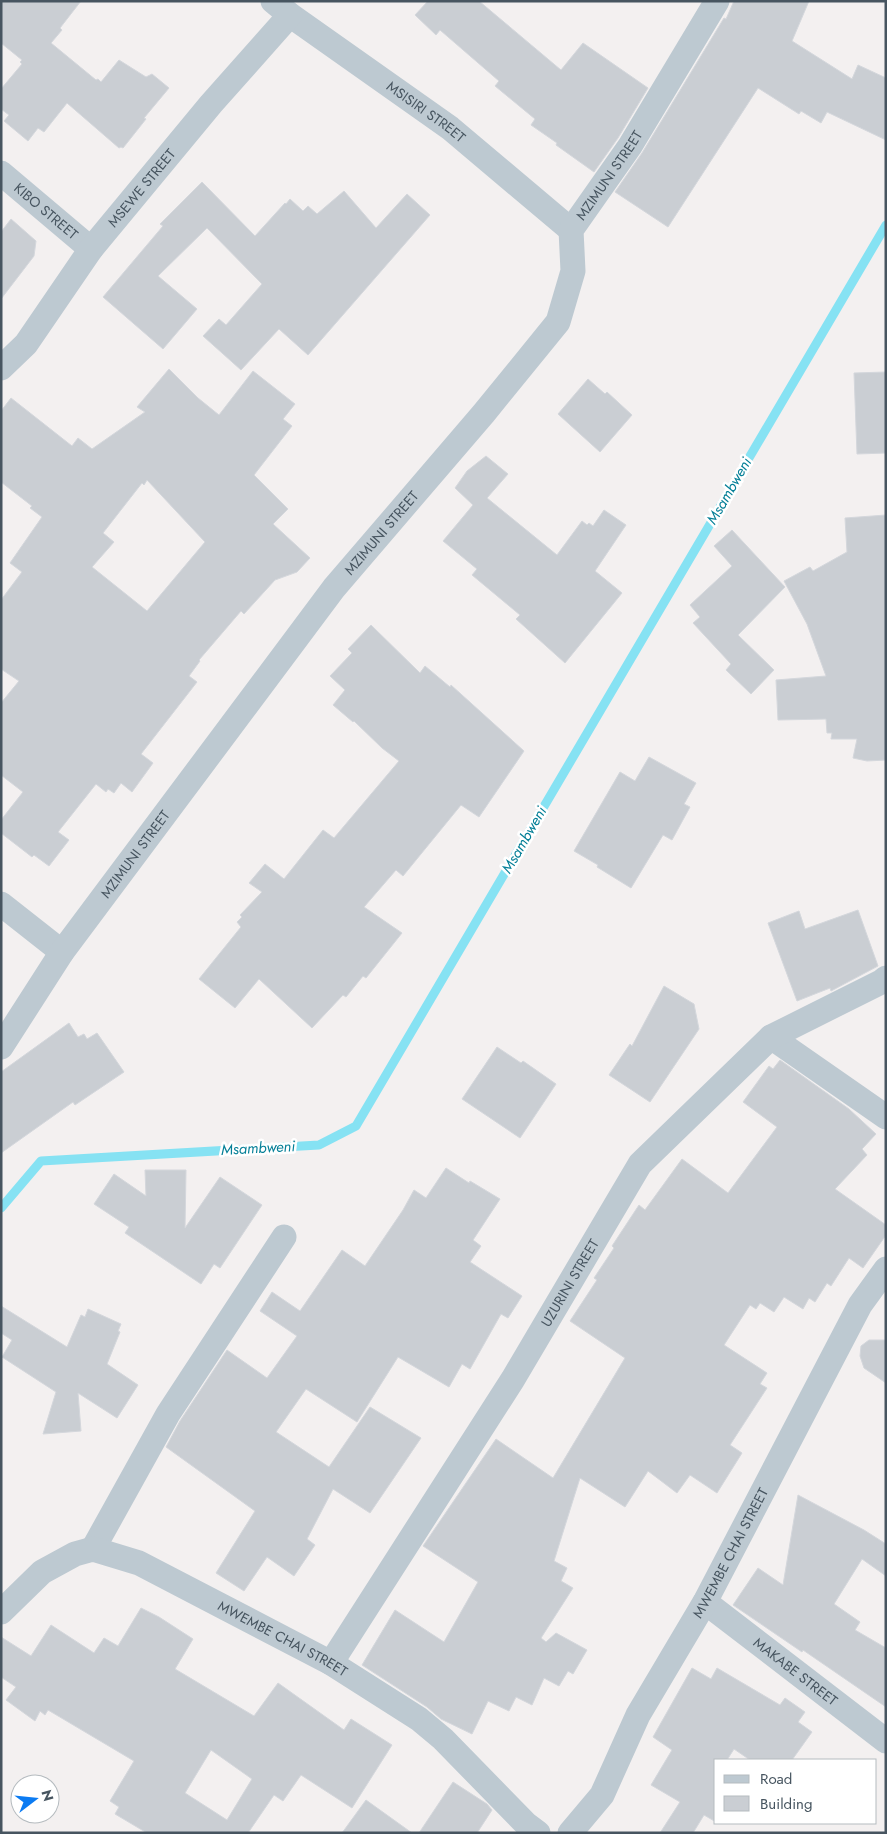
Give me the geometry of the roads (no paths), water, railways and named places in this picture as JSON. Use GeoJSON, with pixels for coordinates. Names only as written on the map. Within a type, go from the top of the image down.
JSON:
{"type":"FeatureCollection","features":[{"type":"Feature","properties":{"kind":"street","name":"MZIMUNI STREET"},"geometry":{"type":"LineString","coordinates":[[1,1046],[62,952],[334,588],[484,413],[558,322],[573,270],[571,230],[630,146],[717,1]]}},
{"type":"Feature","properties":{"kind":"street","name":"MSISIRI STREET"},"geometry":{"type":"LineString","coordinates":[[282,8],[450,128],[571,230]]}},
{"type":"Feature","properties":{"kind":"street","name":"MSEWE STREET"},"geometry":{"type":"LineString","coordinates":[[1,368],[26,344],[91,249],[211,104],[282,8]]}},
{"type":"Feature","properties":{"kind":"street","name":"KIBO STREET"},"geometry":{"type":"LineString","coordinates":[[1,173],[91,249]]}},
{"type":"Feature","properties":{"kind":"street"},"geometry":{"type":"LineString","coordinates":[[1,904],[62,952]]}},
{"type":"Feature","properties":{"kind":"street","name":"UZURINI STREET"},"geometry":{"type":"LineString","coordinates":[[331,1663],[513,1379],[640,1164],[771,1038],[886,978]]}},
{"type":"Feature","properties":{"kind":"street"},"geometry":{"type":"LineString","coordinates":[[771,1038],[886,1117]]}},
{"type":"Feature","properties":{"kind":"street"},"geometry":{"type":"LineString","coordinates":[[1,1612],[42,1572],[76,1554],[93,1549],[168,1414],[284,1237]]}},
{"type":"Feature","properties":{"kind":"street","name":"MWEMBE CHAI STREET"},"geometry":{"type":"LineString","coordinates":[[570,1833],[602,1795],[638,1715],[705,1602],[860,1305],[886,1269]]}},
{"type":"Feature","properties":{"kind":"street","name":"MWEMBE CHAI STREET"},"geometry":{"type":"LineString","coordinates":[[93,1549],[139,1562],[331,1663],[419,1719],[443,1739],[526,1824],[538,1833]]}},
{"type":"Feature","properties":{"kind":"street","name":"MAKABE STREET"},"geometry":{"type":"LineString","coordinates":[[705,1602],[886,1741]]}},
{"type":"Feature","properties":{"kind":"waterway","name":"Msambweni"},"geometry":{"type":"LineString","coordinates":[[1,1208],[41,1161],[319,1145],[356,1126],[886,225]]}}]}
